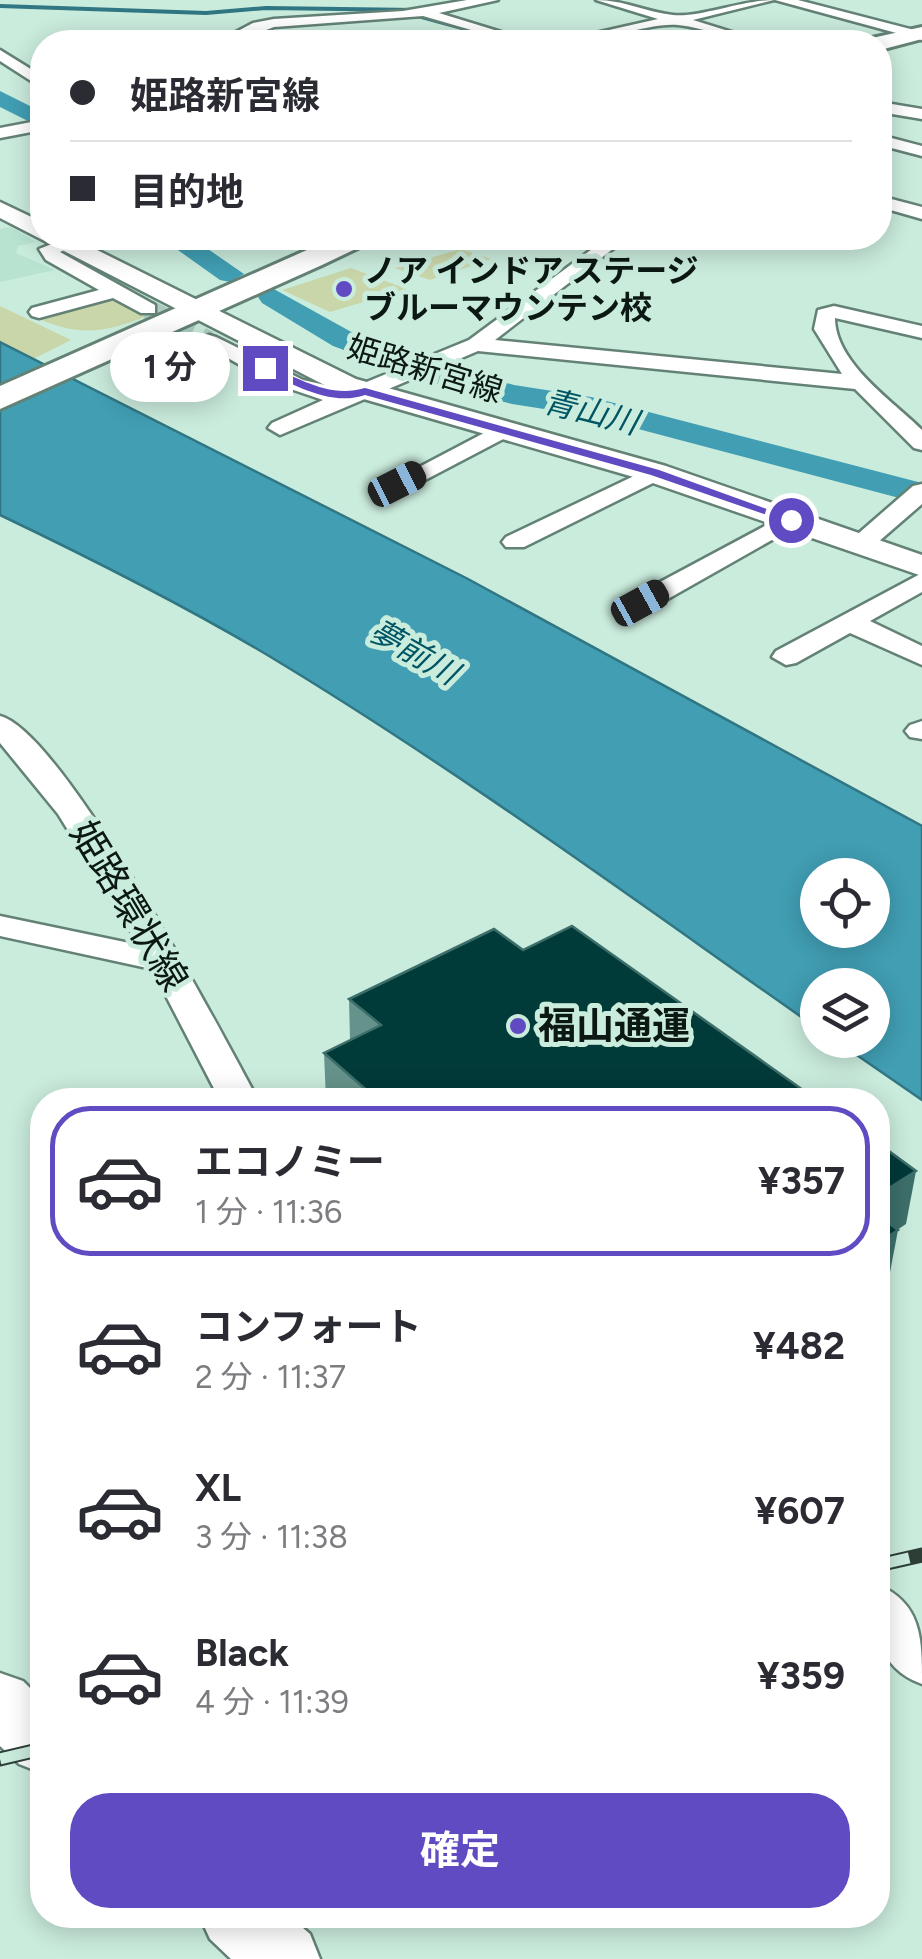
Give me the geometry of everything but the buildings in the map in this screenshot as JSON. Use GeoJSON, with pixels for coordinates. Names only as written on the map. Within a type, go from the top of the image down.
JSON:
{"type":"FeatureCollection","features":[{"type":"Feature","properties":{"kind":"highway"},"geometry":{"type":"LineString","coordinates":[[892,40],[920,34]]}},
{"type":"Feature","properties":{"kind":"highway"},"geometry":{"type":"LineString","coordinates":[[0,400],[117,352],[175,332],[205,327],[336,250]]}},
{"type":"Feature","properties":{"kind":"highway"},"geometry":{"type":"LineString","coordinates":[[0,415],[117,352]]}},
{"type":"Feature","properties":{"kind":"main road"},"geometry":{"type":"LineString","coordinates":[[4,214],[30,226]]}},
{"type":"Feature","properties":{"kind":"main road","name":"姫路新宮線"},"geometry":{"type":"LineString","coordinates":[[76,250],[205,327],[320,373],[352,394],[503,430],[655,473],[922,566]]}},
{"type":"Feature","properties":{"kind":"main road"},"geometry":{"type":"LineString","coordinates":[[0,1702],[30,1732]]}},
{"type":"Feature","properties":{"kind":"main road"},"geometry":{"type":"LineString","coordinates":[[249,1928],[284,1959]]}},
{"type":"Feature","properties":{"kind":"street"},"geometry":{"type":"LineString","coordinates":[[250,30],[258,26],[412,13],[491,0]]}},
{"type":"Feature","properties":{"kind":"street"},"geometry":{"type":"LineString","coordinates":[[603,0],[713,30]]}},
{"type":"Feature","properties":{"kind":"street"},"geometry":{"type":"LineString","coordinates":[[630,30],[767,0]]}},
{"type":"Feature","properties":{"kind":"street"},"geometry":{"type":"LineString","coordinates":[[782,0],[920,34]]}},
{"type":"Feature","properties":{"kind":"street"},"geometry":{"type":"LineString","coordinates":[[345,2],[479,30]]}},
{"type":"Feature","properties":{"kind":"street"},"geometry":{"type":"LineString","coordinates":[[331,20],[366,30]]}},
{"type":"Feature","properties":{"kind":"street"},"geometry":{"type":"LineString","coordinates":[[0,54],[30,75]]}},
{"type":"Feature","properties":{"kind":"street"},"geometry":{"type":"LineString","coordinates":[[892,108],[922,114]]}},
{"type":"Feature","properties":{"kind":"street"},"geometry":{"type":"LineString","coordinates":[[0,133],[30,128]]}},
{"type":"Feature","properties":{"kind":"street"},"geometry":{"type":"LineString","coordinates":[[892,144],[919,153]]}},
{"type":"Feature","properties":{"kind":"street"},"geometry":{"type":"LineString","coordinates":[[892,160],[919,153]]}},
{"type":"Feature","properties":{"kind":"street"},"geometry":{"type":"LineString","coordinates":[[892,204],[922,213]]}},
{"type":"Feature","properties":{"kind":"street"},"geometry":{"type":"LineString","coordinates":[[49,250],[148,310]]}},
{"type":"Feature","properties":{"kind":"street"},"geometry":{"type":"LineString","coordinates":[[280,428],[476,344],[602,250]]}},
{"type":"Feature","properties":{"kind":"street"},"geometry":{"type":"LineString","coordinates":[[39,312],[116,291]]}},
{"type":"Feature","properties":{"kind":"street"},"geometry":{"type":"LineString","coordinates":[[922,332],[834,312],[825,314],[824,333],[860,384],[922,443]]}},
{"type":"Feature","properties":{"kind":"street"},"geometry":{"type":"LineString","coordinates":[[476,344],[860,384]]}},
{"type":"Feature","properties":{"kind":"street"},"geometry":{"type":"LineString","coordinates":[[397,484],[503,430]]}},
{"type":"Feature","properties":{"kind":"street"},"geometry":{"type":"LineString","coordinates":[[515,542],[655,473]]}},
{"type":"Feature","properties":{"kind":"street"},"geometry":{"type":"LineString","coordinates":[[861,544],[918,494]]}},
{"type":"Feature","properties":{"kind":"street"},"geometry":{"type":"LineString","coordinates":[[640,603],[791,520]]}},
{"type":"Feature","properties":{"kind":"street"},"geometry":{"type":"LineString","coordinates":[[786,657],[922,581]]}},
{"type":"Feature","properties":{"kind":"street"},"geometry":{"type":"LineString","coordinates":[[849,622],[922,656]]}},
{"type":"Feature","properties":{"kind":"street","name":"姫路環状線"},"geometry":{"type":"LineString","coordinates":[[0,725],[69,807],[164,961],[233,1088]]}},
{"type":"Feature","properties":{"kind":"street"},"geometry":{"type":"LineString","coordinates":[[0,926],[164,961]]}},
{"type":"Feature","properties":{"kind":"street"},"geometry":{"type":"LineString","coordinates":[[890,1621],[922,1662]]}},
{"type":"Feature","properties":{"kind":"shaded area"},"geometry":{"type":"Polygon","coordinates":[[[11,227],[30,238],[30,243],[18,246],[16,253],[55,270],[0,282],[0,229],[11,227]]]}},
{"type":"Feature","properties":{"kind":"shaded area","name":"ノア インドア ステージ ブルーマウンテン校"},"geometry":{"type":"Polygon","coordinates":[[[458,250],[491,259],[430,280],[395,268],[458,250]]]}},
{"type":"Feature","properties":{"kind":"shaded area","name":"ノア インドア ステージ ブルーマウンテン校"},"geometry":{"type":"Polygon","coordinates":[[[351,268],[407,289],[330,312],[282,290],[351,268]]]}},
{"type":"Feature","properties":{"kind":"shaded area"},"geometry":{"type":"Polygon","coordinates":[[[113,295],[145,317],[115,327],[77,330],[34,317],[113,295]]]}},
{"type":"Feature","properties":{"kind":"shaded area"},"geometry":{"type":"Polygon","coordinates":[[[0,306],[71,340],[33,359],[0,342],[0,306]]]}},
{"type":"Feature","properties":{"kind":"shaded area"},"geometry":{"type":"Polygon","coordinates":[[[184,340],[213,351],[211,355],[169,368],[153,353],[184,340]]]}},
{"type":"Feature","properties":{"kind":"water","name":"夢前川"},"geometry":{"type":"Polygon","coordinates":[[[0,342],[468,579],[922,826],[922,1100],[861,1058],[890,1058],[890,968],[800,968],[800,1016],[409,744],[269,656],[103,565],[0,515],[0,342]]]}},
{"type":"Feature","properties":{"kind":"waterway"},"geometry":{"type":"LineString","coordinates":[[0,6],[206,13],[266,8],[417,10]]}},
{"type":"Feature","properties":{"kind":"waterway"},"geometry":{"type":"LineString","coordinates":[[407,13],[469,30]]}},
{"type":"Feature","properties":{"kind":"waterway","name":"青山川"},"geometry":{"type":"LineString","coordinates":[[0,98],[30,114]]}},
{"type":"Feature","properties":{"kind":"waterway"},"geometry":{"type":"LineString","coordinates":[[892,148],[922,156]]}},
{"type":"Feature","properties":{"kind":"waterway","name":"青山川"},"geometry":{"type":"LineString","coordinates":[[193,250],[230,274]]}},
{"type":"Feature","properties":{"kind":"waterway","name":"青山川"},"geometry":{"type":"LineString","coordinates":[[272,297],[344,340],[445,376],[512,394],[591,407],[922,494]]}},
{"type":"Feature","properties":{"kind":"tunnel"},"geometry":{"type":"LineString","coordinates":[[148,309],[209,341]]}},
{"type":"Feature","properties":{"kind":"railway"},"geometry":{"type":"LineString","coordinates":[[890,1562],[922,1555]]}},
{"type":"Feature","properties":{"kind":"railway"},"geometry":{"type":"LineString","coordinates":[[0,1759],[30,1752]]}},
{"type":"Feature","properties":{"kind":"place","name":"ノア インドア ステージ ブルーマウンテン校"},"geometry":{"type":"Point","coordinates":[344,289]}},
{"type":"Feature","properties":{"kind":"place","name":"福山通運"},"geometry":{"type":"Point","coordinates":[518,1026]}},
{"type":"Feature","properties":{"kind":"route"},"geometry":{"type":"LineString","coordinates":[[265,368],[331,396],[365,391],[655,473],[791,520]]}}]}
